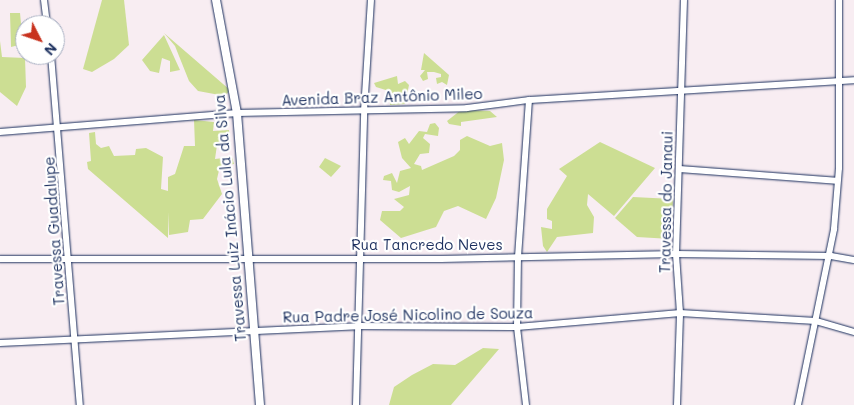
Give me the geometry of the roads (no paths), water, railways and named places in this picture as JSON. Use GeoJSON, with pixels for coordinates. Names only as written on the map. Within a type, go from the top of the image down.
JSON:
{"type":"FeatureCollection","features":[{"type":"Feature","properties":{"kind":"street"},"geometry":{"type":"LineString","coordinates":[[44,0],[46,15]]}},
{"type":"Feature","properties":{"kind":"street","name":"Travessa Luiz Inácio Lula da Silva"},"geometry":{"type":"LineString","coordinates":[[216,0],[237,113],[260,405]]}},
{"type":"Feature","properties":{"kind":"street"},"geometry":{"type":"LineString","coordinates":[[356,405],[364,111],[370,0]]}},
{"type":"Feature","properties":{"kind":"street","name":"Travessa do Janaui"},"geometry":{"type":"LineString","coordinates":[[677,405],[680,312],[676,254],[684,0]]}},
{"type":"Feature","properties":{"kind":"street"},"geometry":{"type":"LineString","coordinates":[[798,405],[831,256],[838,181],[839,0]]}},
{"type":"Feature","properties":{"kind":"street","name":"Travessa Guadalupe"},"geometry":{"type":"LineString","coordinates":[[52,65],[59,125],[80,405]]}},
{"type":"Feature","properties":{"kind":"street","name":"Avenida Braz Antônio Mileo"},"geometry":{"type":"LineString","coordinates":[[0,132],[59,125],[237,113],[467,108],[530,100],[854,80]]}},
{"type":"Feature","properties":{"kind":"street"},"geometry":{"type":"LineString","coordinates":[[526,405],[517,327],[518,257],[530,100]]}},
{"type":"Feature","properties":{"kind":"street"},"geometry":{"type":"LineString","coordinates":[[678,169],[838,181]]}},
{"type":"Feature","properties":{"kind":"street","name":"Rua Tancredo Neves"},"geometry":{"type":"LineString","coordinates":[[0,258],[360,258],[676,254],[831,256],[854,260]]}},
{"type":"Feature","properties":{"kind":"street","name":"Rua Padre José Nicolino de Souza"},"geometry":{"type":"LineString","coordinates":[[0,343],[358,326],[517,327],[680,312],[816,321],[854,332]]}}]}
